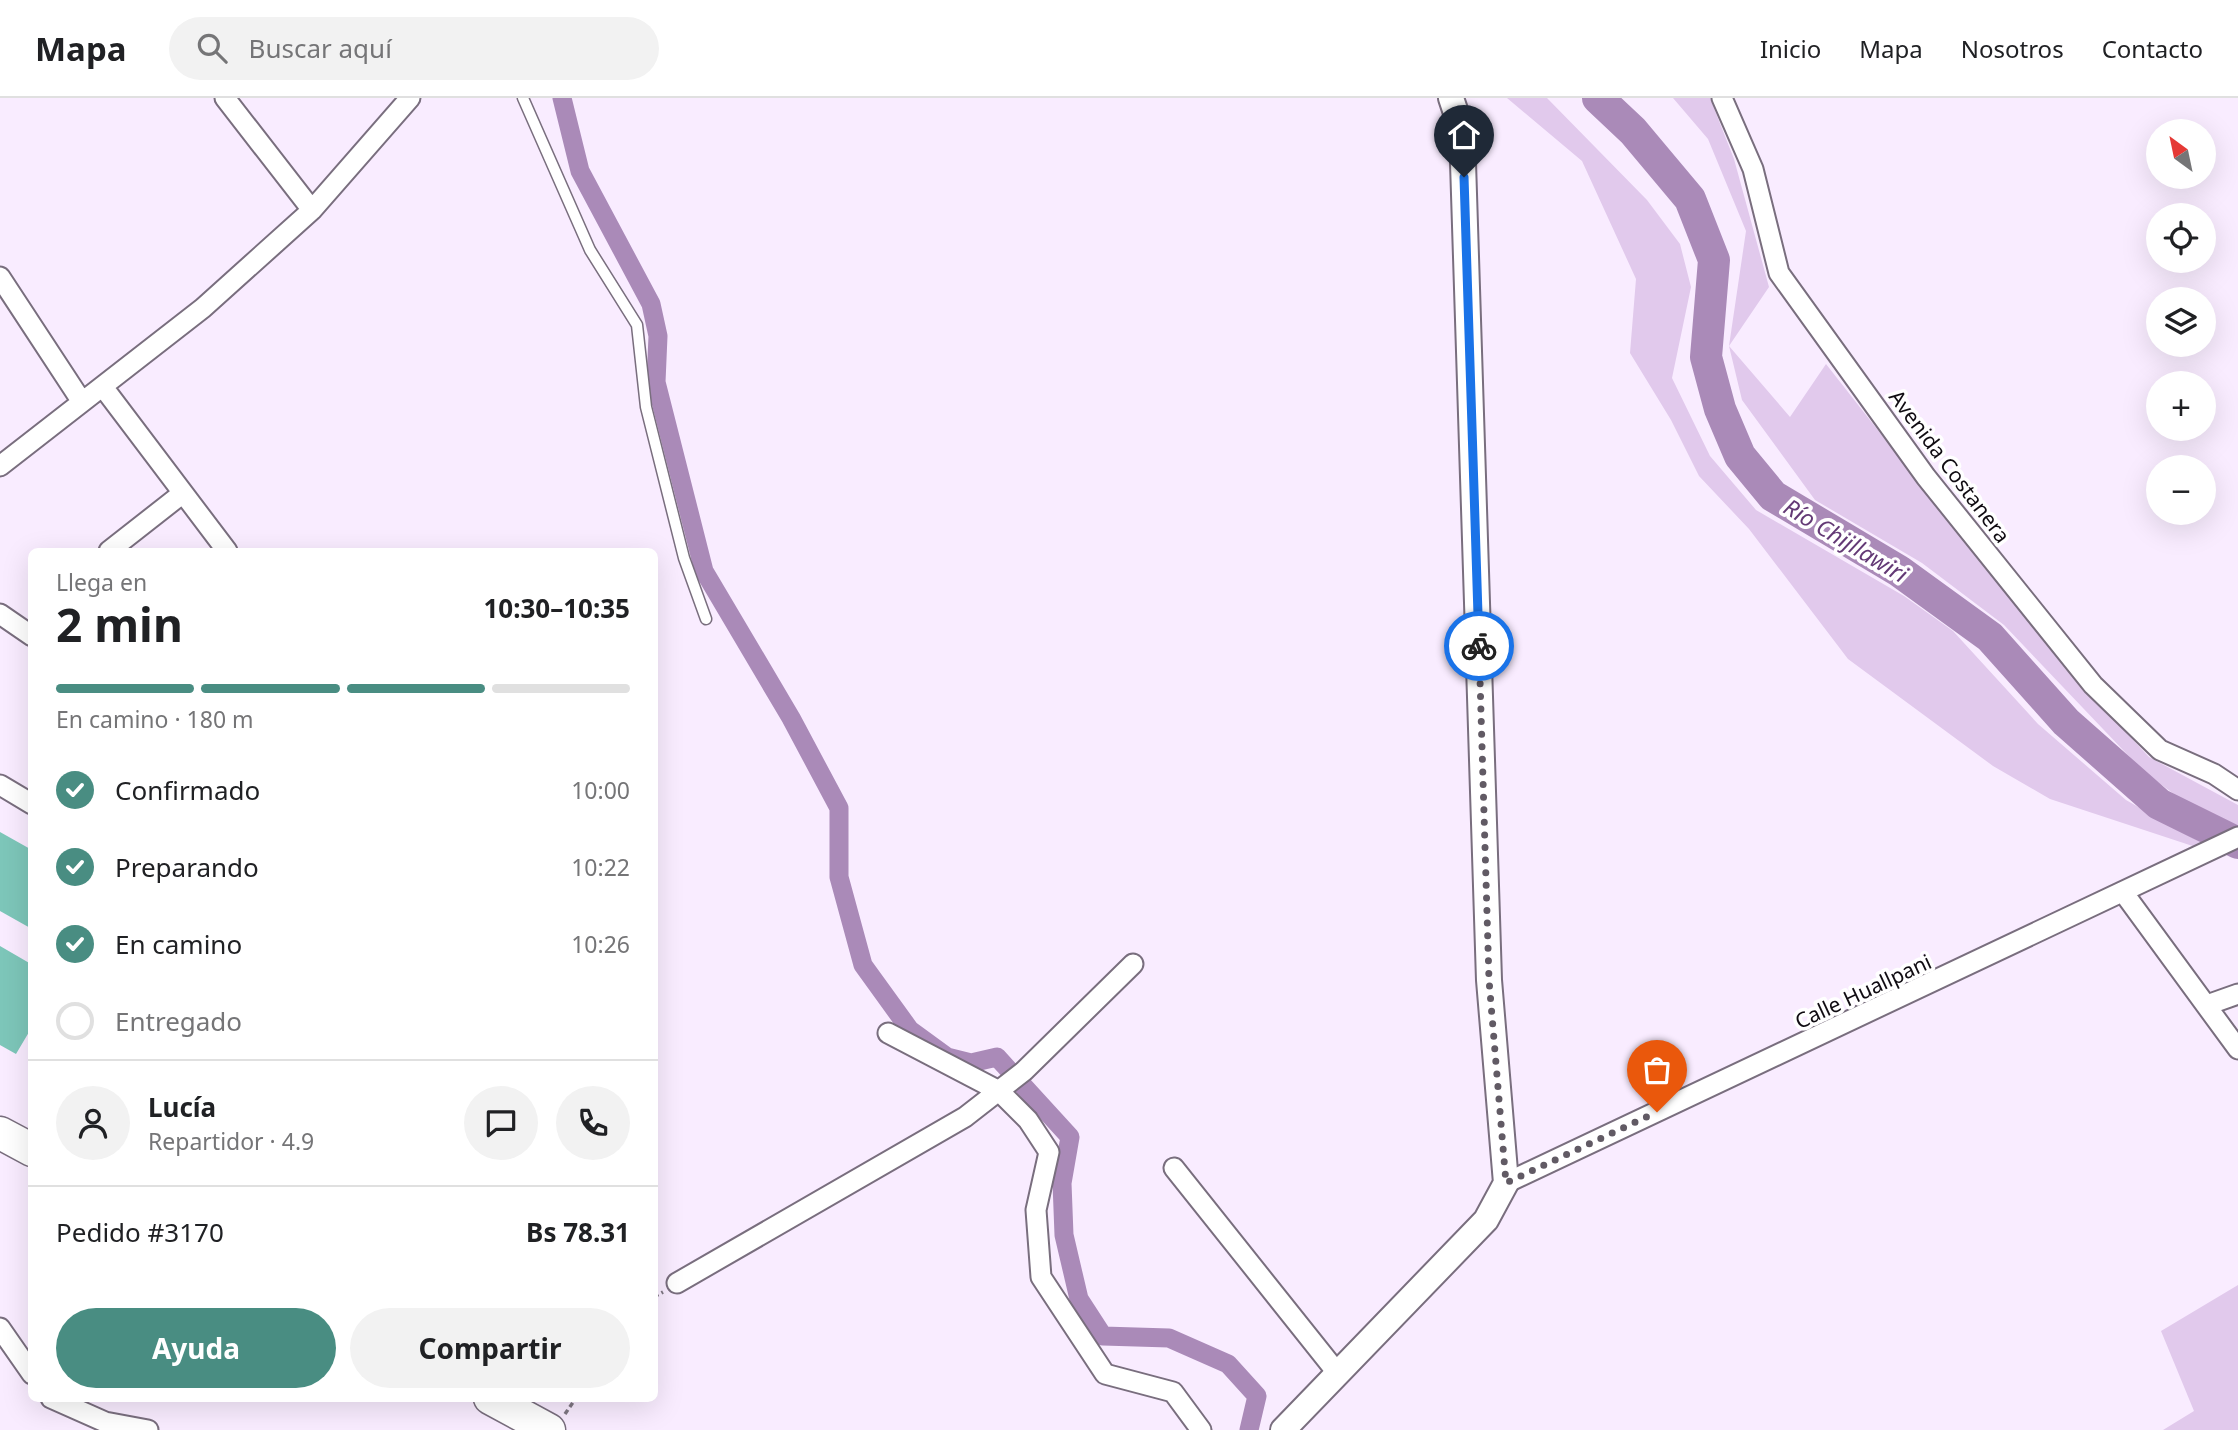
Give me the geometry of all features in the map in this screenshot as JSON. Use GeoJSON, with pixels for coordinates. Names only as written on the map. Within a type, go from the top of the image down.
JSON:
{"type":"FeatureCollection","features":[{"type":"Feature","properties":{"kind":"main road"},"geometry":{"type":"LineString","coordinates":[[0,1133],[28,1148]]}},
{"type":"Feature","properties":{"kind":"main road"},"geometry":{"type":"LineString","coordinates":[[497,1402],[549,1430]]}},
{"type":"Feature","properties":{"kind":"street"},"geometry":{"type":"LineString","coordinates":[[225,98],[312,210]]}},
{"type":"Feature","properties":{"kind":"street"},"geometry":{"type":"LineString","coordinates":[[0,466],[203,308],[312,210],[410,98]]}},
{"type":"Feature","properties":{"kind":"street"},"geometry":{"type":"LineString","coordinates":[[1283,1430],[1486,1220],[1506,1183],[1489,980],[1462,131],[1451,98]]}},
{"type":"Feature","properties":{"kind":"street","name":"Avenida Costanera"},"geometry":{"type":"LineString","coordinates":[[1722,98],[1753,169],[1779,273],[1926,477],[2093,685],[2160,750],[2214,774],[2238,790]]}},
{"type":"Feature","properties":{"kind":"street"},"geometry":{"type":"LineString","coordinates":[[0,277],[82,402]]}},
{"type":"Feature","properties":{"kind":"street"},"geometry":{"type":"LineString","coordinates":[[103,387],[225,548]]}},
{"type":"Feature","properties":{"kind":"street"},"geometry":{"type":"LineString","coordinates":[[113,548],[183,494]]}},
{"type":"Feature","properties":{"kind":"street"},"geometry":{"type":"LineString","coordinates":[[7,619],[28,613]]}},
{"type":"Feature","properties":{"kind":"street"},"geometry":{"type":"LineString","coordinates":[[7,619],[28,633]]}},
{"type":"Feature","properties":{"kind":"street"},"geometry":{"type":"LineString","coordinates":[[0,785],[28,802]]}},
{"type":"Feature","properties":{"kind":"street","name":"Calle Huallpani"},"geometry":{"type":"LineString","coordinates":[[1506,1183],[2238,838]]}},
{"type":"Feature","properties":{"kind":"street"},"geometry":{"type":"LineString","coordinates":[[2123,892],[2238,1049]]}},
{"type":"Feature","properties":{"kind":"street"},"geometry":{"type":"LineString","coordinates":[[677,1283],[965,1117],[1011,1082],[1133,964]]}},
{"type":"Feature","properties":{"kind":"street"},"geometry":{"type":"LineString","coordinates":[[2207,1004],[2238,994]]}},
{"type":"Feature","properties":{"kind":"street"},"geometry":{"type":"LineString","coordinates":[[888,1033],[1011,1082],[1028,1120],[1049,1152],[1036,1210],[1041,1278],[1105,1374],[1173,1392],[1201,1430]]}},
{"type":"Feature","properties":{"kind":"street"},"geometry":{"type":"LineString","coordinates":[[1174,1168],[1339,1375]]}},
{"type":"Feature","properties":{"kind":"street"},"geometry":{"type":"LineString","coordinates":[[0,1328],[28,1368]]}},
{"type":"Feature","properties":{"kind":"street"},"geometry":{"type":"LineString","coordinates":[[58,1402],[99,1426],[148,1430]]}},
{"type":"Feature","properties":{"kind":"lane"},"geometry":{"type":"LineString","coordinates":[[523,98],[590,250],[637,325],[646,407],[684,558],[706,619]]}},
{"type":"Feature","properties":{"kind":"shaded area"},"geometry":{"type":"Polygon","coordinates":[[[1507,98],[1547,98],[1647,200],[1680,244],[1691,287],[1672,378],[1710,456],[1756,510],[1904,596],[1953,631],[2038,724],[2126,800],[2226,857],[2050,799],[1993,766],[1848,659],[1749,529],[1699,476],[1671,420],[1630,353],[1636,279],[1582,161],[1507,98]]]}},
{"type":"Feature","properties":{"kind":"shaded area"},"geometry":{"type":"Polygon","coordinates":[[[1673,98],[1710,98],[1734,159],[1769,287],[1729,346],[1746,231],[1708,139],[1673,98]]]}},
{"type":"Feature","properties":{"kind":"shaded area"},"geometry":{"type":"Polygon","coordinates":[[[1729,346],[1790,417],[1826,364],[2045,643],[2088,692],[2149,757],[2238,805],[2238,828],[2186,803],[2143,771],[2004,625],[1922,563],[1815,500],[1742,400],[1729,346]]]}},
{"type":"Feature","properties":{"kind":"shaded area"},"geometry":{"type":"Polygon","coordinates":[[[2238,1285],[2238,1430],[2163,1430],[2194,1411],[2161,1331],[2238,1285]]]}},
{"type":"Feature","properties":{"kind":"building"},"geometry":{"type":"Polygon","coordinates":[[[0,832],[28,848],[28,927],[0,911],[0,832]]]}},
{"type":"Feature","properties":{"kind":"building"},"geometry":{"type":"Polygon","coordinates":[[[0,946],[28,962],[28,1034],[16,1054],[0,1045],[0,946]]]}},
{"type":"Feature","properties":{"kind":"waterway"},"geometry":{"type":"LineString","coordinates":[[562,98],[580,171],[651,304],[658,336],[656,382],[704,571],[791,718],[839,808],[839,877],[863,965],[910,1030],[947,1057],[971,1063],[997,1057],[1070,1137],[1062,1183],[1064,1235],[1079,1299],[1103,1336],[1169,1338],[1228,1364],[1257,1396],[1249,1430]]}},
{"type":"Feature","properties":{"kind":"waterway","name":"Río Chijllawiri"},"geometry":{"type":"LineString","coordinates":[[1598,98],[1633,131],[1690,199],[1714,260],[1706,357],[1720,409],[1740,456],[1773,496],[1899,571],[1990,637],[2066,722],[2159,804],[2238,843]]}},
{"type":"Feature","properties":{"kind":"way so far"},"geometry":{"type":"LineString","coordinates":[[1479,646],[1489,980],[1506,1183],[1657,1112]]}},
{"type":"Feature","properties":{"kind":"route"},"geometry":{"type":"LineString","coordinates":[[1464,177],[1479,646]]}}]}
